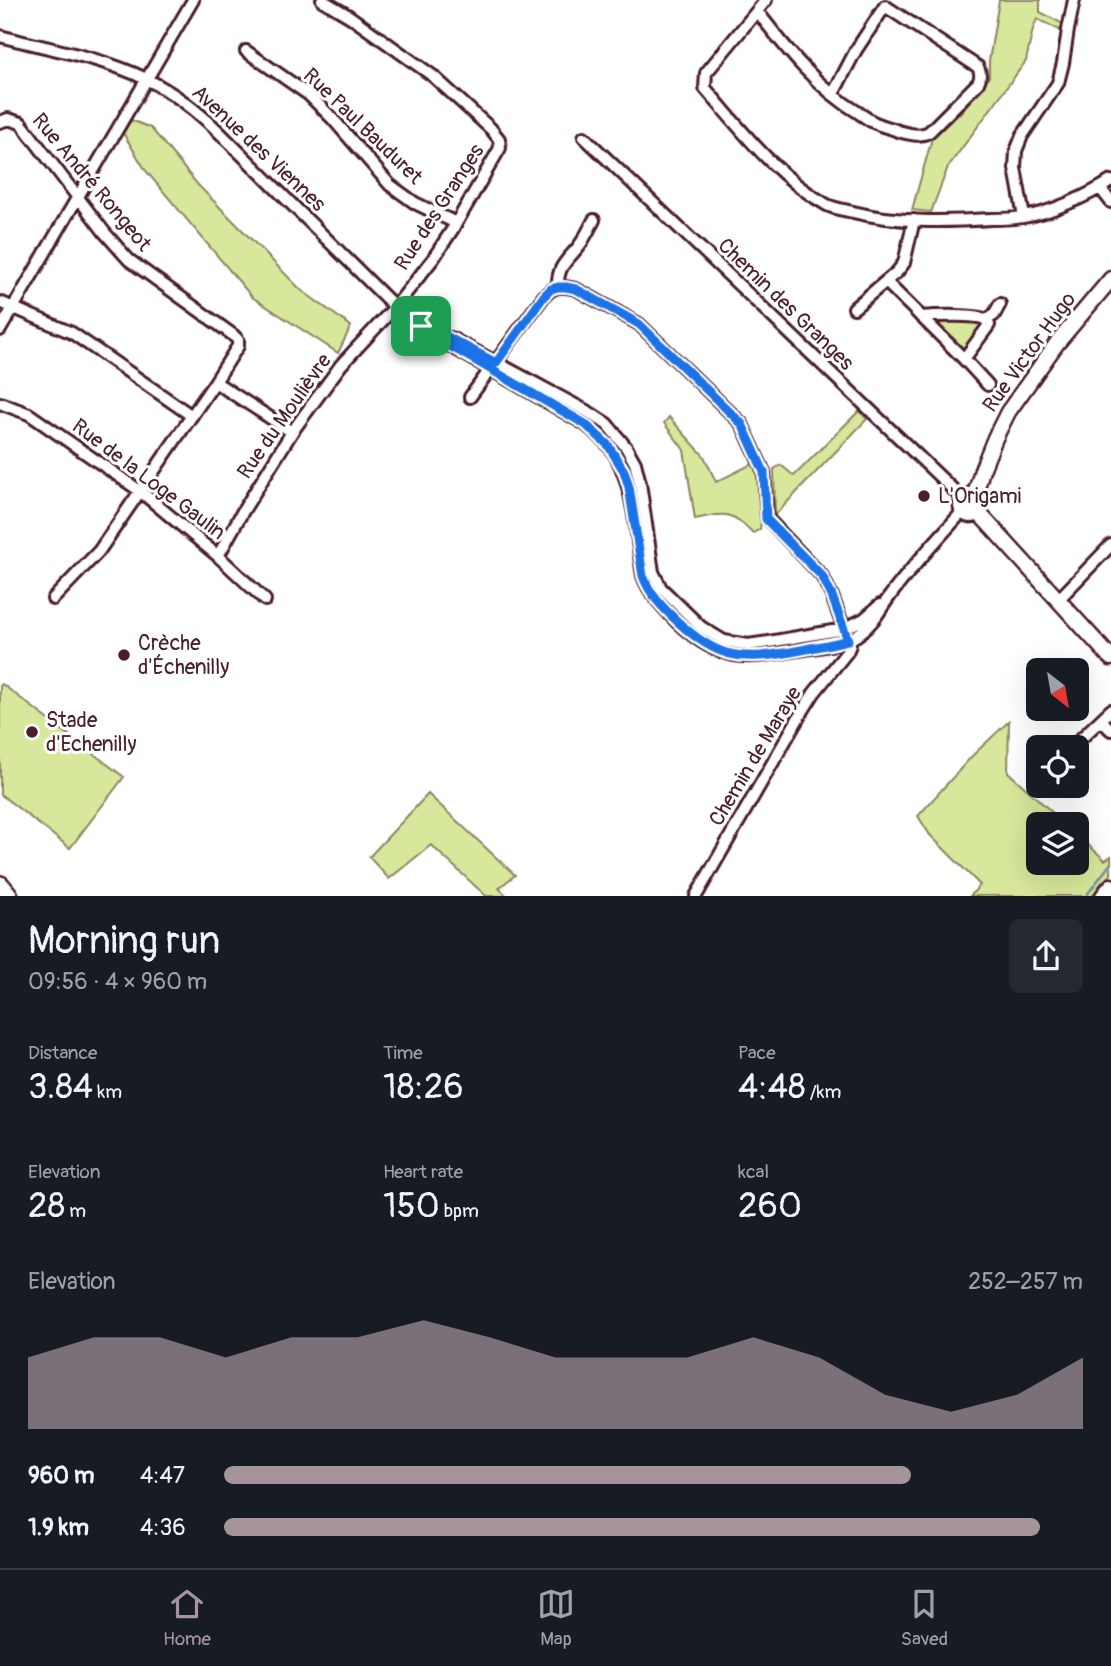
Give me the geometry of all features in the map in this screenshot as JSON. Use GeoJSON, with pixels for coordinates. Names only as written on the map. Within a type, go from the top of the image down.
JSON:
{"type":"FeatureCollection","features":[{"type":"Feature","properties":{"kind":"highway"},"geometry":{"type":"LineString","coordinates":[[0,886],[8,896]]}},
{"type":"Feature","properties":{"kind":"street"},"geometry":{"type":"LineString","coordinates":[[0,330],[193,0]]}},
{"type":"Feature","properties":{"kind":"street","name":"Rue des Granges"},"geometry":{"type":"LineString","coordinates":[[322,0],[433,76],[499,139],[500,148],[456,223],[433,259],[395,307]]}},
{"type":"Feature","properties":{"kind":"street"},"geometry":{"type":"LineString","coordinates":[[766,0],[706,73],[705,88],[757,148],[791,181],[830,207],[870,216],[914,220],[965,221],[1024,217],[1048,210],[1111,181]]}},
{"type":"Feature","properties":{"kind":"street"},"geometry":{"type":"LineString","coordinates":[[1024,217],[1015,168],[1016,151],[1021,136],[1058,83],[1074,0]]}},
{"type":"Feature","properties":{"kind":"street"},"geometry":{"type":"LineString","coordinates":[[757,11],[814,78],[847,106],[876,124],[923,135],[943,119],[981,78],[978,67],[885,6],[856,50],[833,94]]}},
{"type":"Feature","properties":{"kind":"street","name":"Avenue des Viennes"},"geometry":{"type":"LineString","coordinates":[[0,36],[98,61],[146,79],[177,97],[207,120],[395,307],[421,326],[436,331],[585,424],[608,445],[624,471],[647,588],[664,609],[700,641],[717,651],[748,657],[820,647],[848,640],[859,634],[872,623],[888,598]]}},
{"type":"Feature","properties":{"kind":"street","name":"Rue Paul Bauduret"},"geometry":{"type":"LineString","coordinates":[[246,51],[309,95],[390,185],[415,203],[456,223]]}},
{"type":"Feature","properties":{"kind":"street","name":"Rue André Rongeot"},"geometry":{"type":"LineString","coordinates":[[0,121],[8,119],[21,123],[129,260],[238,340],[238,346],[215,382],[99,551],[53,599]]}},
{"type":"Feature","properties":{"kind":"street","name":"Chemin des Granges"},"geometry":{"type":"LineString","coordinates":[[584,137],[970,504]]}},
{"type":"Feature","properties":{"kind":"street"},"geometry":{"type":"LineString","coordinates":[[1100,188],[1111,202]]}},
{"type":"Feature","properties":{"kind":"street"},"geometry":{"type":"LineString","coordinates":[[558,287],[559,272],[563,264],[580,245],[594,220]]}},
{"type":"Feature","properties":{"kind":"street"},"geometry":{"type":"LineString","coordinates":[[854,308],[897,272],[904,262],[914,220]]}},
{"type":"Feature","properties":{"kind":"street","name":"Rue Victor Hugo"},"geometry":{"type":"LineString","coordinates":[[970,504],[986,459],[1008,412],[1056,343],[1111,279]]}},
{"type":"Feature","properties":{"kind":"street"},"geometry":{"type":"LineString","coordinates":[[886,282],[988,385]]}},
{"type":"Feature","properties":{"kind":"street"},"geometry":{"type":"LineString","coordinates":[[470,397],[551,289],[576,289],[639,324],[742,424],[764,472],[766,519],[822,576],[848,640]]}},
{"type":"Feature","properties":{"kind":"street"},"geometry":{"type":"LineString","coordinates":[[0,302],[72,333],[192,416]]}},
{"type":"Feature","properties":{"kind":"street"},"geometry":{"type":"LineString","coordinates":[[986,320],[994,315],[1000,304]]}},
{"type":"Feature","properties":{"kind":"street","name":"Rue du Moulièvre"},"geometry":{"type":"LineString","coordinates":[[218,556],[292,432],[341,365],[395,307]]}},
{"type":"Feature","properties":{"kind":"street"},"geometry":{"type":"LineString","coordinates":[[922,317],[952,316],[986,320],[989,325],[964,359]]}},
{"type":"Feature","properties":{"kind":"street","name":"Avenue des Viennes"},"geometry":{"type":"LineString","coordinates":[[493,366],[607,424],[635,463],[653,572],[661,588],[701,627],[724,641],[748,645],[844,629],[864,619],[888,598],[970,504]]}},
{"type":"Feature","properties":{"kind":"street"},"geometry":{"type":"LineString","coordinates":[[215,382],[292,432]]}},
{"type":"Feature","properties":{"kind":"street","name":"Rue de la Loge Gaulin"},"geometry":{"type":"LineString","coordinates":[[0,403],[29,414],[140,491],[218,556],[265,600]]}},
{"type":"Feature","properties":{"kind":"street"},"geometry":{"type":"LineString","coordinates":[[970,504],[1111,658]]}},
{"type":"Feature","properties":{"kind":"street"},"geometry":{"type":"LineString","coordinates":[[1058,600],[1111,545]]}},
{"type":"Feature","properties":{"kind":"street","name":"Chemin de Maraye"},"geometry":{"type":"LineString","coordinates":[[696,896],[799,717],[847,652],[850,645],[848,640]]}},
{"type":"Feature","properties":{"kind":"street"},"geometry":{"type":"LineString","coordinates":[[1085,735],[1111,710]]}},
{"type":"Feature","properties":{"kind":"street"},"geometry":{"type":"LineString","coordinates":[[1101,720],[1111,730]]}},
{"type":"Feature","properties":{"kind":"street"},"geometry":{"type":"LineString","coordinates":[[1102,896],[1111,886]]}},
{"type":"Feature","properties":{"kind":"green space"},"geometry":{"type":"Polygon","coordinates":[[[999,0],[1040,0],[1040,12],[1065,25],[1064,32],[1037,19],[1026,61],[948,167],[931,212],[912,210],[932,138],[961,112],[989,77],[999,0]]]}},
{"type":"Feature","properties":{"kind":"green space"},"geometry":{"type":"Polygon","coordinates":[[[131,120],[151,128],[198,185],[301,290],[351,326],[338,353],[252,297],[146,171],[123,133],[131,120]]]}},
{"type":"Feature","properties":{"kind":"green space"},"geometry":{"type":"Polygon","coordinates":[[[977,320],[981,326],[965,350],[962,350],[941,330],[940,322],[977,320]]]}},
{"type":"Feature","properties":{"kind":"green space"},"geometry":{"type":"Polygon","coordinates":[[[859,411],[867,419],[775,515],[774,469],[781,465],[794,476],[859,411]]]}},
{"type":"Feature","properties":{"kind":"green space"},"geometry":{"type":"Polygon","coordinates":[[[669,417],[704,456],[716,482],[754,463],[762,495],[760,529],[753,533],[739,520],[727,515],[695,519],[684,450],[664,423],[669,417]]]}},
{"type":"Feature","properties":{"kind":"green space","name":"Stade d'Echenilly"},"geometry":{"type":"Polygon","coordinates":[[[2,684],[124,777],[70,848],[0,794],[2,684]]]}},
{"type":"Feature","properties":{"kind":"green space"},"geometry":{"type":"Polygon","coordinates":[[[1009,721],[1008,772],[1026,788],[1026,798],[1036,798],[1052,812],[1026,812],[1026,875],[1089,875],[1089,846],[1105,860],[1111,856],[1111,875],[1092,896],[970,896],[980,885],[930,835],[918,816],[972,756],[1009,721]]]}},
{"type":"Feature","properties":{"kind":"green space"},"geometry":{"type":"Polygon","coordinates":[[[428,794],[515,875],[499,888],[507,896],[486,896],[431,845],[389,879],[369,857],[428,794]]]}},
{"type":"Feature","properties":{"kind":"waterway"},"geometry":{"type":"LineString","coordinates":[[1086,896],[1111,863]]}},
{"type":"Feature","properties":{"kind":"place","name":"L'Origami"},"geometry":{"type":"Point","coordinates":[924,496]}},
{"type":"Feature","properties":{"kind":"place","name":"Crèche d'Échenilly"},"geometry":{"type":"Point","coordinates":[124,655]}},
{"type":"Feature","properties":{"kind":"place","name":"Stade d'Echenilly"},"geometry":{"type":"Point","coordinates":[32,732]}},
{"type":"Feature","properties":{"kind":"route"},"geometry":{"type":"LineString","coordinates":[[558,287],[576,289],[639,324],[742,424],[764,472],[766,519],[822,576],[848,640],[748,657],[717,651],[700,641],[664,609],[647,588],[629,487],[617,457],[608,445],[585,424],[435,337],[421,326],[436,331],[496,363],[544,296],[551,289],[558,287]]}}]}
